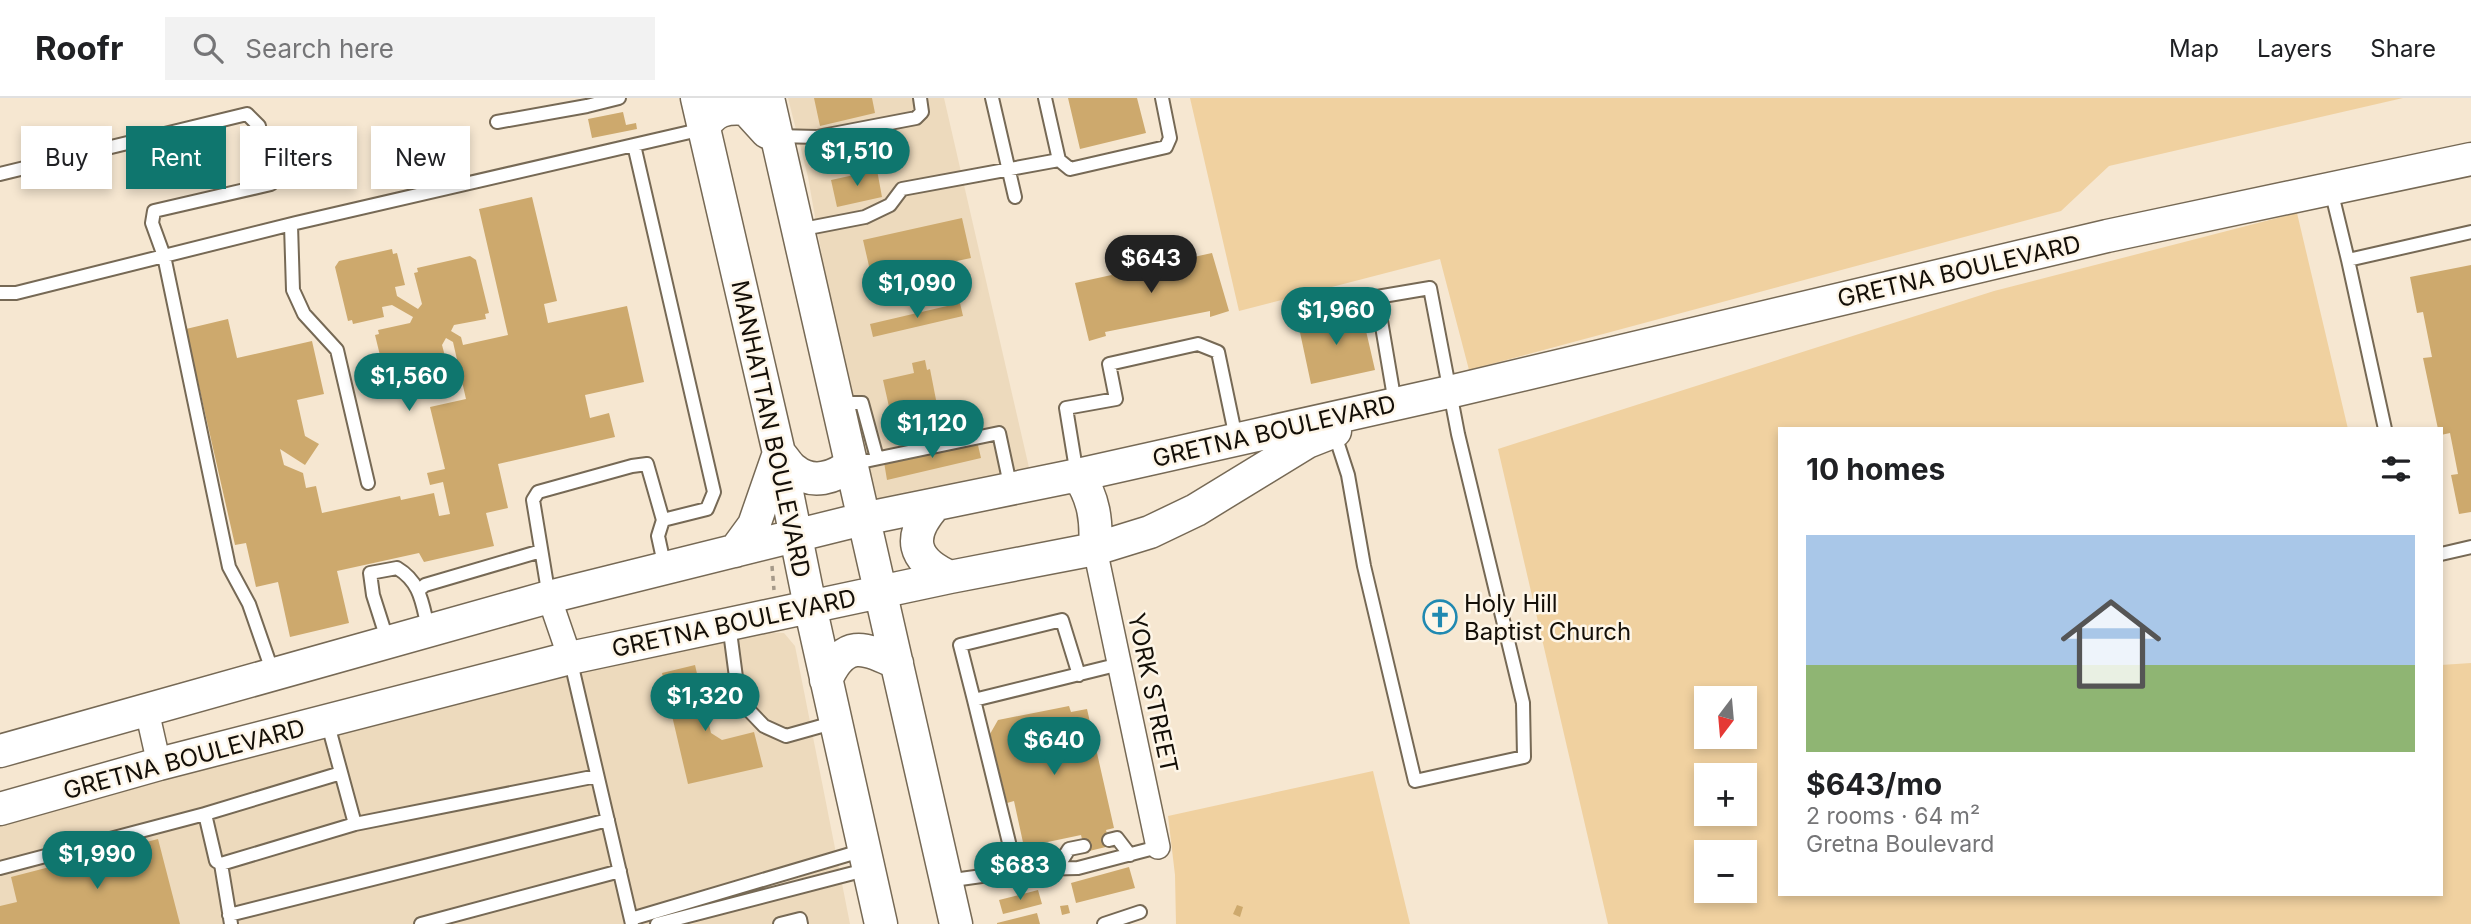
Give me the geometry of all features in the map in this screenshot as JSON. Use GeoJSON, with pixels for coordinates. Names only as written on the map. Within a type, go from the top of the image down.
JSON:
{"type":"FeatureCollection","features":[{"type":"Feature","properties":{"kind":"street","name":"MANHATTAN BOULEVARD"},"geometry":{"type":"LineString","coordinates":[[697,98],[779,453],[810,607],[881,924]]}},
{"type":"Feature","properties":{"kind":"street"},"geometry":{"type":"LineString","coordinates":[[768,98],[837,404],[864,461],[863,519],[956,924]]}},
{"type":"Feature","properties":{"kind":"street"},"geometry":{"type":"LineString","coordinates":[[703,129],[709,118],[717,112],[732,108],[746,109],[767,132],[777,136]]}},
{"type":"Feature","properties":{"kind":"street","name":"GRETNA BOULEVARD"},"geometry":{"type":"LineString","coordinates":[[0,751],[549,597],[863,519],[1237,440],[2107,236],[2471,159]]}},
{"type":"Feature","properties":{"kind":"street","name":"GRETNA BOULEVARD"},"geometry":{"type":"LineString","coordinates":[[0,809],[159,764],[570,658],[1095,549],[1150,532],[1196,510],[1307,442],[1360,420],[1449,392]]}},
{"type":"Feature","properties":{"kind":"street"},"geometry":{"type":"LineString","coordinates":[[779,453],[795,472],[812,477],[827,478],[864,461]]}},
{"type":"Feature","properties":{"kind":"street"},"geometry":{"type":"LineString","coordinates":[[735,551],[754,525],[779,453]]}},
{"type":"Feature","properties":{"kind":"street"},"geometry":{"type":"LineString","coordinates":[[1077,475],[1090,492],[1097,528],[1095,549]]}},
{"type":"Feature","properties":{"kind":"street"},"geometry":{"type":"LineString","coordinates":[[934,506],[921,521],[918,533],[919,553],[931,569],[950,577]]}},
{"type":"Feature","properties":{"kind":"street","name":"YORK STREET"},"geometry":{"type":"LineString","coordinates":[[1095,549],[1158,848]]}},
{"type":"Feature","properties":{"kind":"street"},"geometry":{"type":"LineString","coordinates":[[549,597],[570,658]]}},
{"type":"Feature","properties":{"kind":"street"},"geometry":{"type":"LineString","coordinates":[[826,680],[833,664],[845,653],[871,650],[897,663]]}},
{"type":"Feature","properties":{"kind":"street"},"geometry":{"type":"LineString","coordinates":[[147,711],[159,764]]}},
{"type":"Feature","properties":{"kind":"street"},"geometry":{"type":"LineString","coordinates":[[868,865],[888,887],[902,924]]}},
{"type":"Feature","properties":{"kind":"lane"},"geometry":{"type":"LineString","coordinates":[[497,122],[587,107],[620,98]]}},
{"type":"Feature","properties":{"kind":"lane"},"geometry":{"type":"LineString","coordinates":[[777,136],[817,137],[916,118],[922,112],[920,98]]}},
{"type":"Feature","properties":{"kind":"lane"},"geometry":{"type":"LineString","coordinates":[[992,98],[1015,197]]}},
{"type":"Feature","properties":{"kind":"lane"},"geometry":{"type":"LineString","coordinates":[[1045,98],[1059,160],[1070,169],[1166,147],[1170,138],[1162,98]]}},
{"type":"Feature","properties":{"kind":"lane"},"geometry":{"type":"LineString","coordinates":[[0,174],[247,114],[259,126],[271,184],[154,211],[152,223],[164,256],[229,567],[249,604],[274,675]]}},
{"type":"Feature","properties":{"kind":"lane"},"geometry":{"type":"LineString","coordinates":[[0,293],[16,293],[291,225],[703,129]]}},
{"type":"Feature","properties":{"kind":"lane"},"geometry":{"type":"LineString","coordinates":[[634,145],[713,492],[707,509],[663,520]]}},
{"type":"Feature","properties":{"kind":"lane"},"geometry":{"type":"LineString","coordinates":[[798,230],[865,217],[890,205],[902,189],[1059,160]]}},
{"type":"Feature","properties":{"kind":"lane"},"geometry":{"type":"LineString","coordinates":[[2331,188],[2385,427]]}},
{"type":"Feature","properties":{"kind":"lane"},"geometry":{"type":"LineString","coordinates":[[291,225],[293,289],[304,314],[337,350],[368,483]]}},
{"type":"Feature","properties":{"kind":"lane"},"geometry":{"type":"LineString","coordinates":[[2348,260],[2471,232]]}},
{"type":"Feature","properties":{"kind":"lane"},"geometry":{"type":"LineString","coordinates":[[1334,431],[1348,475],[1364,566],[1415,781],[1524,757],[1524,703],[1449,392],[1430,288],[1377,296],[1396,404]]}},
{"type":"Feature","properties":{"kind":"lane"},"geometry":{"type":"LineString","coordinates":[[1077,475],[1066,408],[1116,399],[1109,364],[1198,344],[1218,352],[1237,440]]}},
{"type":"Feature","properties":{"kind":"lane"},"geometry":{"type":"LineString","coordinates":[[864,461],[999,433],[1011,489]]}},
{"type":"Feature","properties":{"kind":"lane"},"geometry":{"type":"LineString","coordinates":[[549,597],[533,500],[538,492],[632,466],[647,464],[663,520],[658,536],[665,568]]}},
{"type":"Feature","properties":{"kind":"lane"},"geometry":{"type":"LineString","coordinates":[[2443,554],[2471,547]]}},
{"type":"Feature","properties":{"kind":"lane"},"geometry":{"type":"LineString","coordinates":[[418,592],[425,585],[541,551]]}},
{"type":"Feature","properties":{"kind":"lane"},"geometry":{"type":"LineString","coordinates":[[388,642],[376,605],[370,573],[397,568],[411,576],[429,631]]}},
{"type":"Feature","properties":{"kind":"lane"},"geometry":{"type":"LineString","coordinates":[[1016,871],[960,645],[1062,620],[1079,675]]}},
{"type":"Feature","properties":{"kind":"lane"},"geometry":{"type":"LineString","coordinates":[[729,624],[739,700],[764,726],[786,736],[836,722]]}},
{"type":"Feature","properties":{"kind":"lane"},"geometry":{"type":"LineString","coordinates":[[570,658],[632,922],[868,865]]}},
{"type":"Feature","properties":{"kind":"lane"},"geometry":{"type":"LineString","coordinates":[[974,700],[1120,664]]}},
{"type":"Feature","properties":{"kind":"lane"},"geometry":{"type":"LineString","coordinates":[[327,720],[355,824]]}},
{"type":"Feature","properties":{"kind":"lane"},"geometry":{"type":"LineString","coordinates":[[0,868],[205,814],[341,773]]}},
{"type":"Feature","properties":{"kind":"lane"},"geometry":{"type":"LineString","coordinates":[[221,864],[355,824],[597,776]]}},
{"type":"Feature","properties":{"kind":"lane"},"geometry":{"type":"LineString","coordinates":[[205,814],[216,861],[221,864],[230,919],[608,820]]}},
{"type":"Feature","properties":{"kind":"lane"},"geometry":{"type":"LineString","coordinates":[[1109,840],[1118,838],[1130,855]]}},
{"type":"Feature","properties":{"kind":"lane"},"geometry":{"type":"LineString","coordinates":[[1057,868],[1069,849],[1084,846]]}},
{"type":"Feature","properties":{"kind":"lane"},"geometry":{"type":"LineString","coordinates":[[946,881],[1016,871],[1078,868],[1158,848]]}},
{"type":"Feature","properties":{"kind":"lane"},"geometry":{"type":"LineString","coordinates":[[657,924],[868,865]]}},
{"type":"Feature","properties":{"kind":"lane"},"geometry":{"type":"LineString","coordinates":[[421,924],[620,871]]}},
{"type":"Feature","properties":{"kind":"lane"},"geometry":{"type":"LineString","coordinates":[[1104,924],[1140,912]]}},
{"type":"Feature","properties":{"kind":"lane"},"geometry":{"type":"LineString","coordinates":[[780,924],[800,919],[801,924]]}},
{"type":"Feature","properties":{"kind":"path"},"geometry":{"type":"LineString","coordinates":[[771,557],[775,601]]}},
{"type":"Feature","properties":{"kind":"shaded area"},"geometry":{"type":"Polygon","coordinates":[[[788,98],[944,98],[1030,472],[876,506],[842,370],[808,177],[788,98]]]}},
{"type":"Feature","properties":{"kind":"shaded area"},"geometry":{"type":"Polygon","coordinates":[[[1190,98],[2403,98],[2109,166],[2061,211],[1469,370],[1440,259],[1239,311],[1190,98]]]}},
{"type":"Feature","properties":{"kind":"shaded area"},"geometry":{"type":"Polygon","coordinates":[[[2297,213],[2348,427],[1778,427],[1778,896],[2443,896],[2443,665],[2471,663],[2471,924],[1608,924],[1498,449],[1994,291],[2297,213]]]}},
{"type":"Feature","properties":{"kind":"shaded area"},"geometry":{"type":"Polygon","coordinates":[[[748,632],[784,633],[795,646],[850,924],[0,924],[0,822],[250,755],[748,632]]]}},
{"type":"Feature","properties":{"kind":"shaded area"},"geometry":{"type":"Polygon","coordinates":[[[1373,771],[1410,924],[1176,924],[1175,875],[1168,816],[1373,771]]]}},
{"type":"Feature","properties":{"kind":"building"},"geometry":{"type":"Polygon","coordinates":[[[814,98],[872,98],[875,113],[820,126],[814,98]]]}},
{"type":"Feature","properties":{"kind":"building"},"geometry":{"type":"Polygon","coordinates":[[[1068,98],[1137,98],[1146,133],[1080,149],[1068,98]]]}},
{"type":"Feature","properties":{"kind":"building"},"geometry":{"type":"Polygon","coordinates":[[[623,112],[626,125],[636,123],[637,129],[592,138],[588,119],[623,112]]]}},
{"type":"Feature","properties":{"kind":"building"},"geometry":{"type":"Polygon","coordinates":[[[877,170],[882,197],[837,207],[831,180],[877,170]]]}},
{"type":"Feature","properties":{"kind":"building"},"geometry":{"type":"Polygon","coordinates":[[[532,197],[557,301],[544,304],[548,323],[627,306],[644,382],[585,395],[590,418],[609,413],[615,437],[498,464],[508,508],[486,513],[494,546],[424,562],[419,553],[337,571],[349,623],[290,637],[278,582],[256,587],[246,543],[235,545],[186,329],[228,319],[237,358],[312,341],[324,394],[297,400],[305,436],[319,444],[305,465],[280,449],[284,465],[303,473],[306,488],[316,486],[322,513],[400,496],[401,500],[434,493],[439,516],[450,514],[443,482],[430,485],[427,473],[445,469],[430,407],[466,399],[453,342],[446,338],[442,345],[450,375],[445,376],[446,380],[393,392],[388,388],[375,335],[379,334],[378,330],[410,323],[413,317],[392,305],[382,307],[384,317],[353,324],[352,320],[348,321],[335,267],[339,261],[392,249],[393,254],[397,253],[405,285],[395,287],[397,296],[418,309],[422,304],[414,273],[418,272],[417,268],[470,256],[476,260],[489,313],[485,314],[486,319],[454,325],[451,331],[461,337],[463,345],[508,335],[479,209],[532,197]]]}},
{"type":"Feature","properties":{"kind":"building"},"geometry":{"type":"Polygon","coordinates":[[[962,218],[971,258],[872,279],[863,240],[962,218]]]}},
{"type":"Feature","properties":{"kind":"building"},"geometry":{"type":"Polygon","coordinates":[[[1212,253],[1229,311],[1210,317],[1210,311],[1105,332],[1106,336],[1089,341],[1075,283],[1212,253]]]}},
{"type":"Feature","properties":{"kind":"building"},"geometry":{"type":"Polygon","coordinates":[[[2471,265],[2471,512],[2459,514],[2451,475],[2458,474],[2450,433],[2443,435],[2443,427],[2438,427],[2423,358],[2432,357],[2423,312],[2417,313],[2410,277],[2471,265]]]}},
{"type":"Feature","properties":{"kind":"building"},"geometry":{"type":"Polygon","coordinates":[[[960,303],[963,316],[873,337],[870,324],[960,303]]]}},
{"type":"Feature","properties":{"kind":"building"},"geometry":{"type":"Polygon","coordinates":[[[1361,309],[1375,370],[1311,384],[1298,323],[1361,309]]]}},
{"type":"Feature","properties":{"kind":"building"},"geometry":{"type":"Polygon","coordinates":[[[925,360],[927,370],[930,369],[938,410],[892,420],[883,380],[914,373],[912,363],[925,360]]]}},
{"type":"Feature","properties":{"kind":"building"},"geometry":{"type":"Polygon","coordinates":[[[977,441],[981,458],[887,480],[884,462],[977,441]]]}},
{"type":"Feature","properties":{"kind":"building"},"geometry":{"type":"Polygon","coordinates":[[[695,665],[711,733],[722,740],[754,732],[763,767],[688,784],[662,673],[695,665]]]}},
{"type":"Feature","properties":{"kind":"building"},"geometry":{"type":"Polygon","coordinates":[[[1069,706],[1071,712],[1087,709],[1114,828],[1106,830],[1110,846],[1085,852],[1081,835],[1024,847],[1014,801],[1007,803],[990,734],[998,720],[1069,706]]]}},
{"type":"Feature","properties":{"kind":"building"},"geometry":{"type":"Polygon","coordinates":[[[158,839],[180,924],[0,924],[0,906],[17,902],[11,877],[158,839]]]}},
{"type":"Feature","properties":{"kind":"building"},"geometry":{"type":"Polygon","coordinates":[[[1129,867],[1135,888],[1076,903],[1071,883],[1129,867]]]}},
{"type":"Feature","properties":{"kind":"building"},"geometry":{"type":"Polygon","coordinates":[[[1038,890],[1042,904],[1003,914],[999,900],[1038,890]]]}},
{"type":"Feature","properties":{"kind":"building"},"geometry":{"type":"Polygon","coordinates":[[[1068,905],[1070,913],[1062,915],[1060,906],[1068,905]]]}},
{"type":"Feature","properties":{"kind":"building"},"geometry":{"type":"Polygon","coordinates":[[[1237,905],[1243,907],[1240,917],[1233,914],[1237,905]]]}},
{"type":"Feature","properties":{"kind":"building"},"geometry":{"type":"Polygon","coordinates":[[[1037,913],[1040,924],[997,924],[997,923],[1037,913]]]}},
{"type":"Feature","properties":{"kind":"place","name":"Holy Hill Baptist Church"},"geometry":{"type":"Point","coordinates":[1440,617]}}]}
